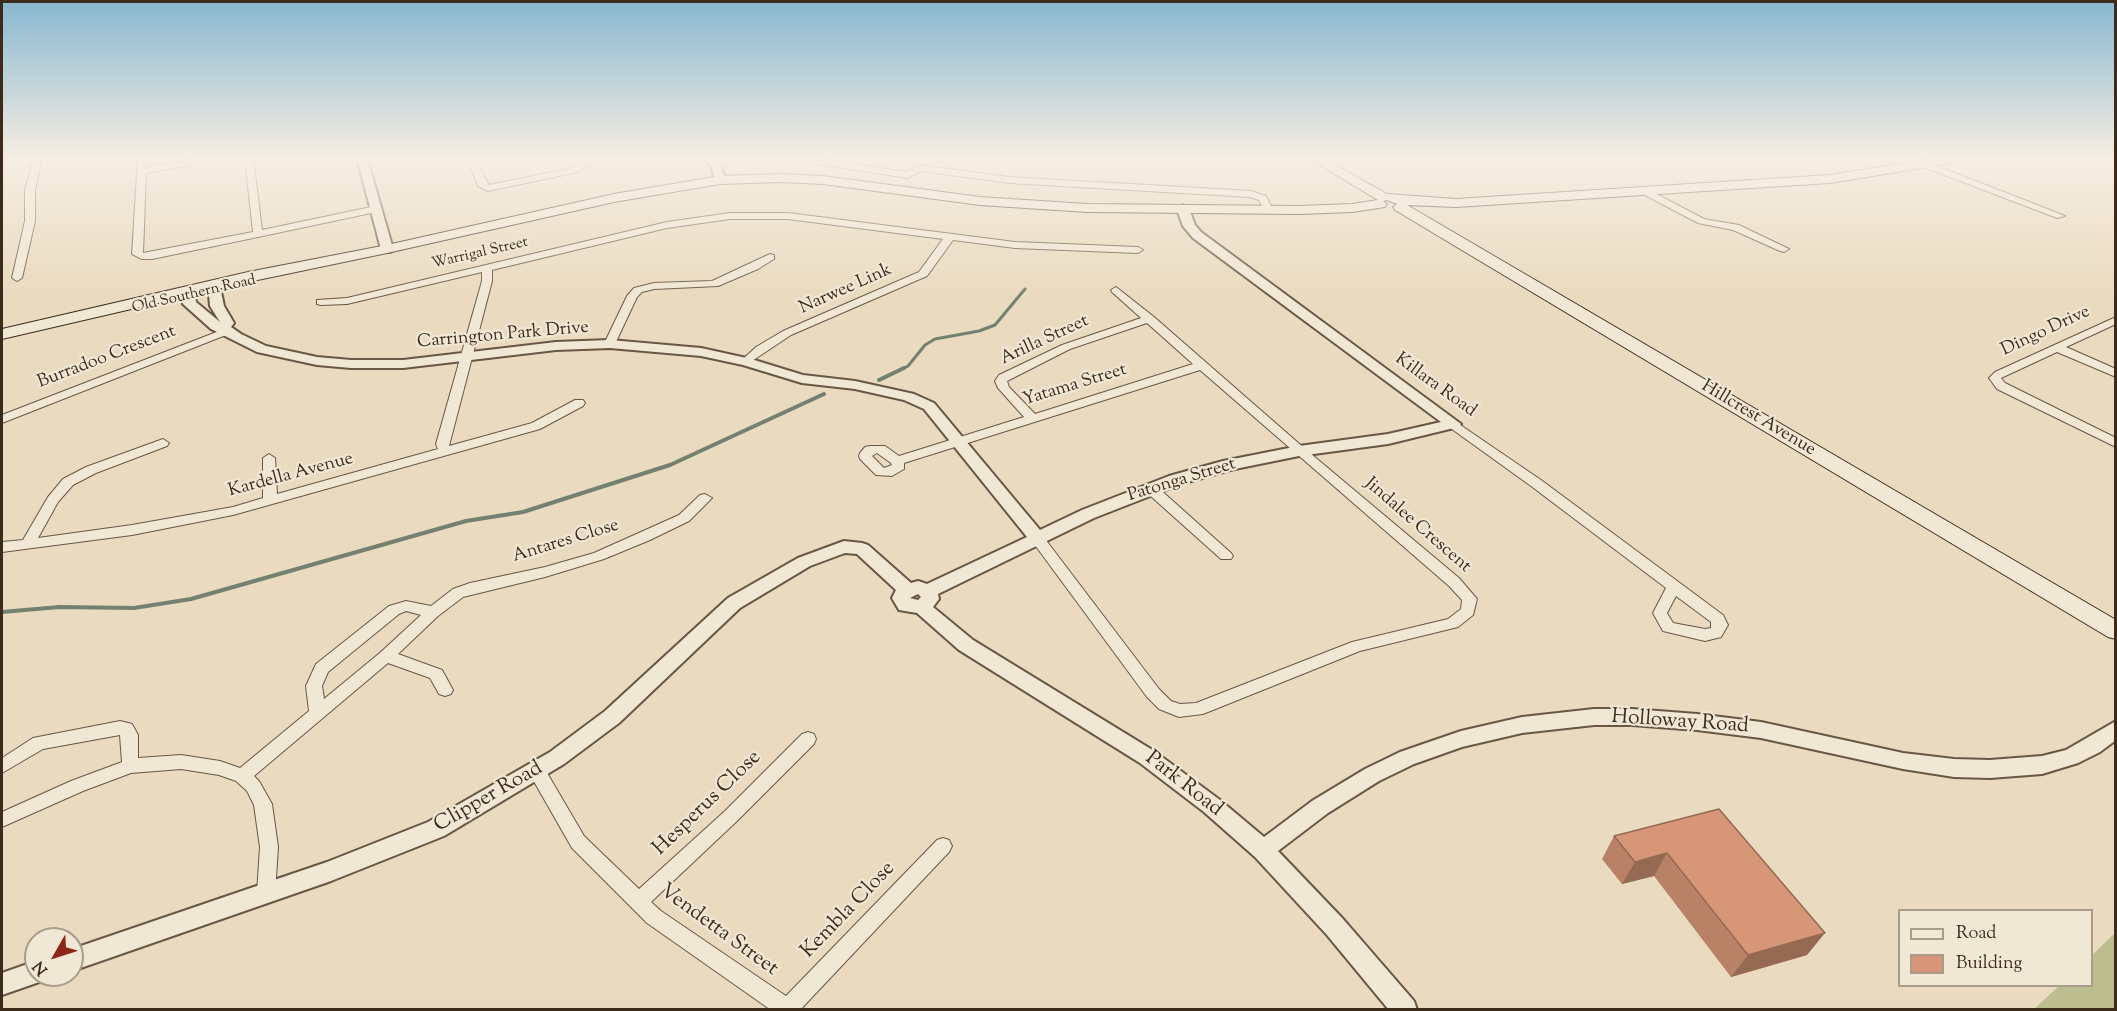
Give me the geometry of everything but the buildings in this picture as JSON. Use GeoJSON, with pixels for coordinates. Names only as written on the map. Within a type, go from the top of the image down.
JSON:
{"type":"FeatureCollection","features":[{"type":"Feature","properties":{"kind":"main road","name":"Old Southern Road"},"geometry":{"type":"LineString","coordinates":[[2,334],[583,205]]}},
{"type":"Feature","properties":{"kind":"main road","name":"Old Southern Road"},"geometry":{"type":"LineString","coordinates":[[1038,205],[1268,210],[1352,208],[1364,205]]}},
{"type":"Feature","properties":{"kind":"main road","name":"Hillcrest Avenue"},"geometry":{"type":"LineString","coordinates":[[1403,205],[2115,631]]}},
{"type":"Feature","properties":{"kind":"main road","name":"Old Southern Road"},"geometry":{"type":"LineString","coordinates":[[2,339],[192,292],[215,290],[387,249]]}},
{"type":"Feature","properties":{"kind":"street"},"geometry":{"type":"LineString","coordinates":[[17,278],[30,221],[30,205]]}},
{"type":"Feature","properties":{"kind":"street"},"geometry":{"type":"LineString","coordinates":[[140,205],[138,256],[152,256],[375,209]]}},
{"type":"Feature","properties":{"kind":"street"},"geometry":{"type":"LineString","coordinates":[[255,205],[258,234]]}},
{"type":"Feature","properties":{"kind":"street"},"geometry":{"type":"LineString","coordinates":[[374,205],[387,249]]}},
{"type":"Feature","properties":{"kind":"street"},"geometry":{"type":"LineString","coordinates":[[1266,205],[1268,210]]}},
{"type":"Feature","properties":{"kind":"street"},"geometry":{"type":"LineString","coordinates":[[1671,205],[1701,221],[1736,227],[1784,249]]}},
{"type":"Feature","properties":{"kind":"street"},"geometry":{"type":"LineString","coordinates":[[2032,205],[2060,216]]}},
{"type":"Feature","properties":{"kind":"street","name":"Killara Road"},"geometry":{"type":"LineString","coordinates":[[1183,209],[1189,226],[1197,235],[1674,587]]}},
{"type":"Feature","properties":{"kind":"street","name":"Warrigal Street"},"geometry":{"type":"LineString","coordinates":[[321,302],[343,305],[667,225],[730,216],[788,216],[949,238],[1049,248],[1138,250]]}},
{"type":"Feature","properties":{"kind":"street","name":"Narwee Link"},"geometry":{"type":"LineString","coordinates":[[746,362],[760,349],[787,333],[923,274],[949,238]]}},
{"type":"Feature","properties":{"kind":"street"},"geometry":{"type":"LineString","coordinates":[[1120,250],[1122,261]]}},
{"type":"Feature","properties":{"kind":"street"},"geometry":{"type":"LineString","coordinates":[[610,344],[632,296],[638,290],[654,286],[714,284],[754,267],[770,257]]}},
{"type":"Feature","properties":{"kind":"street"},"geometry":{"type":"LineString","coordinates":[[446,452],[442,444],[487,281],[487,268]]}},
{"type":"Feature","properties":{"kind":"street"},"geometry":{"type":"LineString","coordinates":[[215,290],[217,306],[228,323],[225,329]]}},
{"type":"Feature","properties":{"kind":"street","name":"Jindalee Crescent"},"geometry":{"type":"LineString","coordinates":[[1037,538],[1153,693],[1165,705],[1179,711],[1197,709],[1357,646],[1453,624],[1465,616],[1468,611],[1470,599],[1460,587],[1299,451],[1116,290]]}},
{"type":"Feature","properties":{"kind":"street","name":"Carrington Park Drive"},"geometry":{"type":"LineString","coordinates":[[192,292],[192,307],[216,327],[225,329],[262,349],[317,361],[379,365],[556,346],[610,344],[682,350],[746,362],[790,376],[873,388],[920,400],[936,414],[1037,538]]}},
{"type":"Feature","properties":{"kind":"street","name":"Arilla Street"},"geometry":{"type":"LineString","coordinates":[[1032,418],[1004,388],[1001,381],[1003,378],[1080,341],[1150,319]]}},
{"type":"Feature","properties":{"kind":"street","name":"Dingo Drive"},"geometry":{"type":"LineString","coordinates":[[2115,320],[1999,374],[1995,378],[2001,386],[2115,443]]}},
{"type":"Feature","properties":{"kind":"street","name":"Burradoo Crescent"},"geometry":{"type":"LineString","coordinates":[[2,419],[225,329]]}},
{"type":"Feature","properties":{"kind":"street"},"geometry":{"type":"LineString","coordinates":[[2058,348],[2115,374]]}},
{"type":"Feature","properties":{"kind":"street","name":"Yatama Street"},"geometry":{"type":"LineString","coordinates":[[897,461],[1203,365]]}},
{"type":"Feature","properties":{"kind":"street","name":"Kardella Avenue"},"geometry":{"type":"LineString","coordinates":[[2,547],[185,521],[270,501],[536,426],[579,403]]}},
{"type":"Feature","properties":{"kind":"street","name":"Patonga Street"},"geometry":{"type":"LineString","coordinates":[[925,599],[1037,538],[1150,488],[1229,465],[1299,451],[1388,439],[1453,424]]}},
{"type":"Feature","properties":{"kind":"street"},"geometry":{"type":"LineString","coordinates":[[27,544],[53,500],[68,482],[91,470],[163,443]]}},
{"type":"Feature","properties":{"kind":"street"},"geometry":{"type":"LineString","coordinates":[[269,458],[270,501]]}},
{"type":"Feature","properties":{"kind":"street"},"geometry":{"type":"LineString","coordinates":[[1150,488],[1226,556]]}},
{"type":"Feature","properties":{"kind":"street","name":"Antares Close"},"geometry":{"type":"LineString","coordinates":[[242,776],[458,593],[598,556],[684,518],[705,498]]}},
{"type":"Feature","properties":{"kind":"street","name":"Park Road"},"geometry":{"type":"LineString","coordinates":[[853,547],[868,553],[889,576],[907,590],[902,598],[905,605],[925,599],[966,645],[1147,757],[1212,806],[1263,850],[1335,927],[1405,1010]]}},
{"type":"Feature","properties":{"kind":"street","name":"Clipper Road"},"geometry":{"type":"LineString","coordinates":[[84,956],[364,859],[436,829],[537,771],[612,717],[718,616],[746,594],[804,561],[837,549],[853,547]]}},
{"type":"Feature","properties":{"kind":"street"},"geometry":{"type":"LineString","coordinates":[[317,711],[314,686],[322,668],[394,610],[406,606],[433,612]]}},
{"type":"Feature","properties":{"kind":"street"},"geometry":{"type":"LineString","coordinates":[[386,656],[436,674],[445,690]]}},
{"type":"Feature","properties":{"kind":"street","name":"Holloway Road"},"geometry":{"type":"LineString","coordinates":[[1263,850],[1320,807],[1372,775],[1407,758],[1461,739],[1522,725],[1594,717],[1632,717],[1697,722],[1761,730],[1903,760],[1954,768],[1990,770],[2042,765],[2071,757],[2093,746],[2115,729]]}},
{"type":"Feature","properties":{"kind":"street"},"geometry":{"type":"LineString","coordinates":[[5,759],[52,739],[120,728],[126,729],[130,735],[130,766]]}},
{"type":"Feature","properties":{"kind":"street","name":"Hesperus Close"},"geometry":{"type":"LineString","coordinates":[[639,901],[731,816],[808,739]]}},
{"type":"Feature","properties":{"kind":"street"},"geometry":{"type":"LineString","coordinates":[[2,820],[77,786],[130,766],[181,762],[211,766],[242,776],[253,786],[263,804],[269,847],[266,893]]}},
{"type":"Feature","properties":{"kind":"street","name":"Vendetta Street"},"geometry":{"type":"LineString","coordinates":[[537,771],[578,842],[654,917],[749,984],[789,1009]]}},
{"type":"Feature","properties":{"kind":"street","name":"Kembla Close"},"geometry":{"type":"LineString","coordinates":[[789,1009],[943,846]]}},
{"type":"Feature","properties":{"kind":"street"},"geometry":{"type":"LineString","coordinates":[[2,984],[24,976]]}},
{"type":"Feature","properties":{"kind":"green space"},"geometry":{"type":"Polygon","coordinates":[[[2115,933],[2115,1009],[2034,1009],[2058,987],[2093,987],[2093,954],[2115,933]]]}},
{"type":"Feature","properties":{"kind":"waterway"},"geometry":{"type":"LineString","coordinates":[[904,368],[925,345],[935,339],[979,331],[995,325],[1025,289]]}},
{"type":"Feature","properties":{"kind":"waterway"},"geometry":{"type":"LineString","coordinates":[[879,380],[904,368]]}},
{"type":"Feature","properties":{"kind":"waterway"},"geometry":{"type":"LineString","coordinates":[[900,370],[904,368]]}},
{"type":"Feature","properties":{"kind":"waterway"},"geometry":{"type":"LineString","coordinates":[[2,612],[59,607],[134,608],[191,599],[466,521],[523,512],[670,465],[824,394]]}}]}
